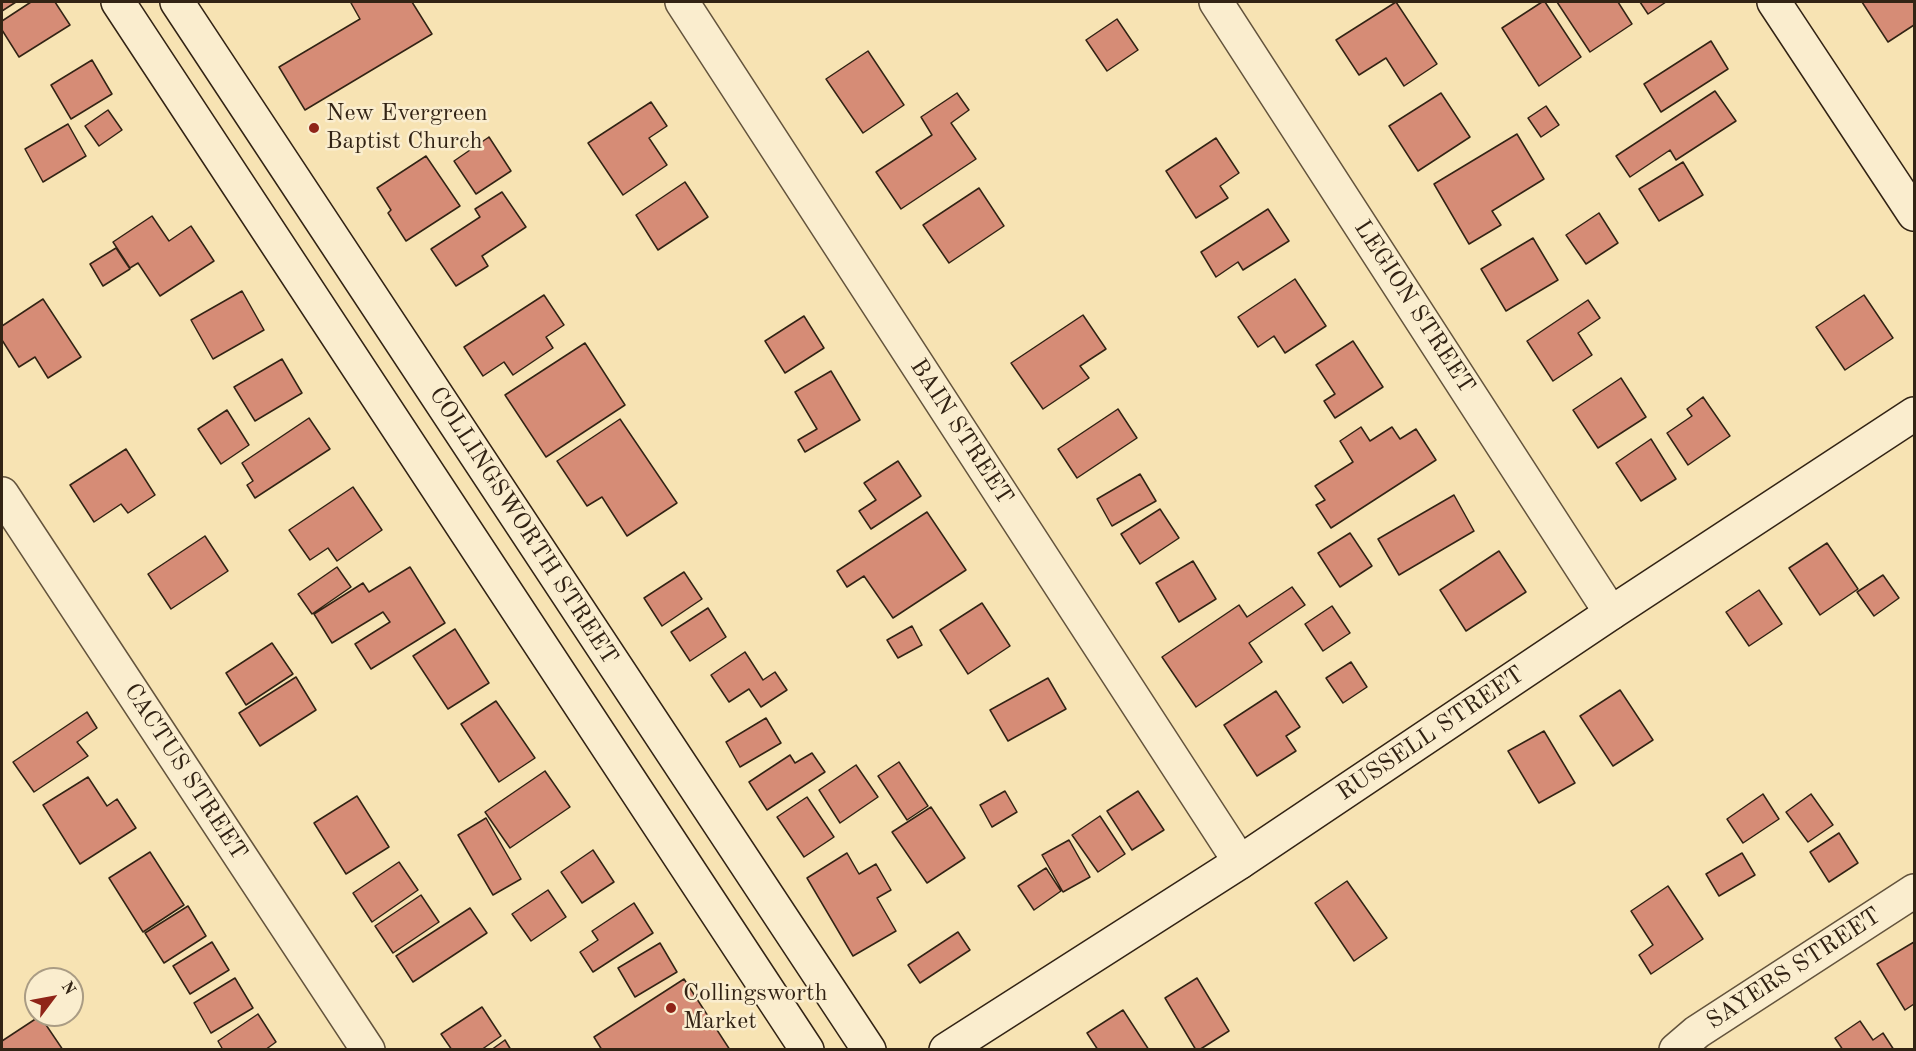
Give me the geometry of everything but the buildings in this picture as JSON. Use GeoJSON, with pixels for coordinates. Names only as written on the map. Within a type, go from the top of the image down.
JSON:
{"type":"FeatureCollection","features":[{"type":"Feature","properties":{"kind":"street","name":"COLLINGSWORTH STREET"},"geometry":{"type":"LineString","coordinates":[[118,2],[807,1050]]}},
{"type":"Feature","properties":{"kind":"street","name":"COLLINGSWORTH STREET"},"geometry":{"type":"LineString","coordinates":[[177,2],[868,1050]]}},
{"type":"Feature","properties":{"kind":"street","name":"BAIN STREET"},"geometry":{"type":"LineString","coordinates":[[682,2],[1240,862]]}},
{"type":"Feature","properties":{"kind":"street","name":"LEGION STREET"},"geometry":{"type":"LineString","coordinates":[[1216,2],[1611,613]]}},
{"type":"Feature","properties":{"kind":"street"},"geometry":{"type":"LineString","coordinates":[[1774,2],[1914,214]]}},
{"type":"Feature","properties":{"kind":"street","name":"RUSSELL STREET"},"geometry":{"type":"LineString","coordinates":[[946,1050],[1240,862],[1611,613],[1914,414]]}},
{"type":"Feature","properties":{"kind":"street","name":"CACTUS STREET"},"geometry":{"type":"LineString","coordinates":[[2,494],[368,1050]]}},
{"type":"Feature","properties":{"kind":"street","name":"SAYERS STREET"},"geometry":{"type":"LineString","coordinates":[[1676,1050],[1697,1032],[1914,891]]}},
{"type":"Feature","properties":{"kind":"place","name":"New Evergreen Baptist Church"},"geometry":{"type":"Point","coordinates":[314,128]}},
{"type":"Feature","properties":{"kind":"place","name":"Collingsworth Market"},"geometry":{"type":"Point","coordinates":[671,1008]}}]}
